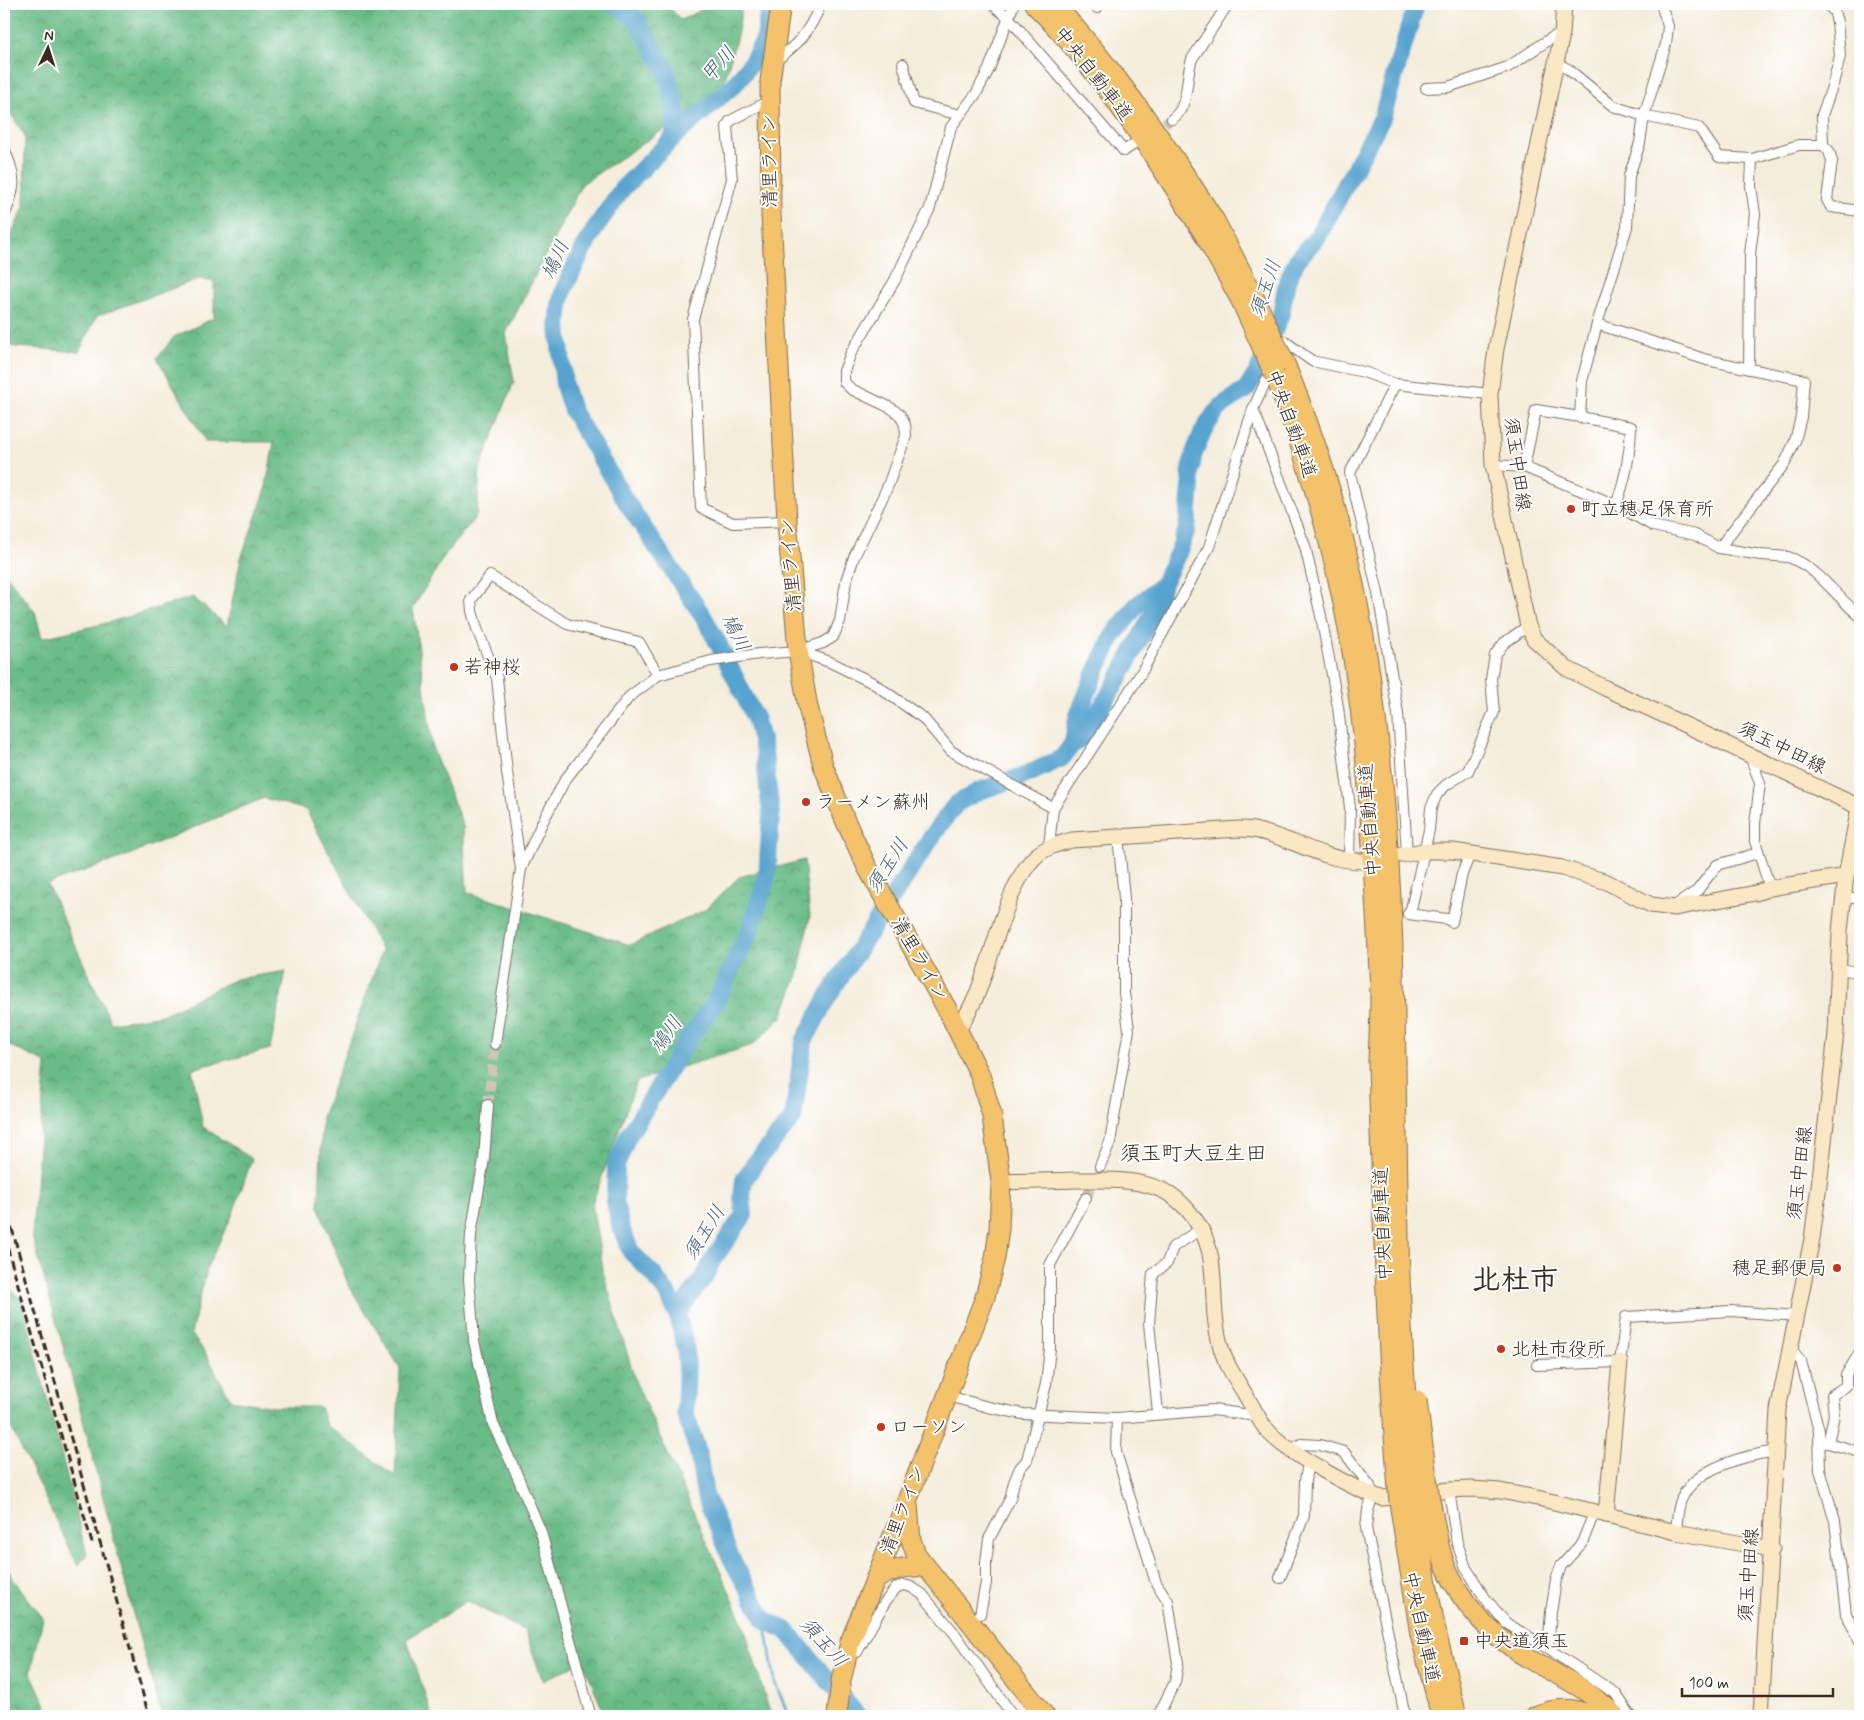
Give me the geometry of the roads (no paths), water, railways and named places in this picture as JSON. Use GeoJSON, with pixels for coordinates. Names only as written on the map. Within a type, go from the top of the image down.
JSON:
{"type":"FeatureCollection","features":[{"type":"Feature","properties":{"kind":"highway","name":"清里ライン"},"geometry":{"type":"LineString","coordinates":[[781,4],[772,63],[769,101],[771,214],[786,521],[798,651],[808,707],[823,765],[845,820],[867,867],[948,1011],[980,1075],[992,1116],[1001,1182],[999,1229],[995,1258],[986,1297],[876,1579],[841,1681],[837,1716]]}},
{"type":"Feature","properties":{"kind":"highway","name":"中央自動車道"},"geometry":{"type":"LineString","coordinates":[[1034,4],[1071,43],[1113,96],[1209,228]]}},
{"type":"Feature","properties":{"kind":"highway","name":"中央自動車道"},"geometry":{"type":"LineString","coordinates":[[1054,4],[1082,34],[1126,89],[1166,144],[1209,228],[1240,299],[1279,369],[1324,523],[1342,600],[1358,692],[1368,781],[1380,996],[1387,1062],[1407,1428],[1414,1501],[1420,1634],[1441,1716]]}},
{"type":"Feature","properties":{"kind":"highway","name":"中央自動車道"},"geometry":{"type":"LineString","coordinates":[[1387,1062],[1383,1267],[1427,1587],[1457,1716]]}},
{"type":"Feature","properties":{"kind":"highway"},"geometry":{"type":"LineString","coordinates":[[907,1501],[913,1558],[1045,1716]]}},
{"type":"Feature","properties":{"kind":"highway"},"geometry":{"type":"LineString","coordinates":[[1414,1501],[1445,1566],[1465,1602],[1480,1620],[1509,1646],[1589,1693],[1615,1716]]}},
{"type":"Feature","properties":{"kind":"highway"},"geometry":{"type":"LineString","coordinates":[[898,1524],[913,1558],[1032,1716]]}},
{"type":"Feature","properties":{"kind":"highway"},"geometry":{"type":"LineString","coordinates":[[883,1561],[896,1554],[913,1558]]}},
{"type":"Feature","properties":{"kind":"highway"},"geometry":{"type":"LineString","coordinates":[[876,1579],[894,1570],[908,1567],[913,1558]]}},
{"type":"Feature","properties":{"kind":"highway"},"geometry":{"type":"LineString","coordinates":[[1420,1634],[1420,1682],[1428,1716]]}},
{"type":"Feature","properties":{"kind":"highway"},"geometry":{"type":"LineString","coordinates":[[1535,1716],[1564,1708],[1592,1716]]}},
{"type":"Feature","properties":{"kind":"street"},"geometry":{"type":"LineString","coordinates":[[772,63],[795,47],[812,24],[821,4]]}},
{"type":"Feature","properties":{"kind":"street"},"geometry":{"type":"LineString","coordinates":[[992,4],[1009,18],[1124,151],[1134,144]]}},
{"type":"Feature","properties":{"kind":"street"},"geometry":{"type":"LineString","coordinates":[[1172,119],[1176,116],[1184,101],[1192,58],[1228,4]]}},
{"type":"Feature","properties":{"kind":"street","name":"須玉中田線"},"geometry":{"type":"LineString","coordinates":[[1564,4],[1562,34],[1498,339],[1490,394],[1493,464],[1528,626],[1534,639],[1566,668],[1750,756],[1860,805],[1843,898],[1837,968],[1836,1033],[1812,1239],[1778,1410],[1772,1549],[1761,1716]]}},
{"type":"Feature","properties":{"kind":"street"},"geometry":{"type":"LineString","coordinates":[[1580,417],[1582,381],[1597,324],[1627,227],[1629,176],[1640,143],[1644,116],[1668,33],[1668,26],[1661,4]]}},
{"type":"Feature","properties":{"kind":"street"},"geometry":{"type":"LineString","coordinates":[[1826,4],[1834,11],[1836,16],[1840,56],[1834,84],[1822,115],[1823,145],[1829,151],[1832,161],[1827,200],[1831,207],[1860,212]]}},
{"type":"Feature","properties":{"kind":"street"},"geometry":{"type":"LineString","coordinates":[[495,1044],[521,869],[542,823],[565,780],[629,697],[658,675],[711,661],[750,655],[798,651],[833,638],[840,621],[846,581],[854,557],[887,488],[906,436],[905,425],[900,415],[851,389],[844,382],[844,370],[895,280],[930,208],[951,127],[976,94],[989,69],[1013,6]]}},
{"type":"Feature","properties":{"kind":"street"},"geometry":{"type":"LineString","coordinates":[[1426,88],[1448,88],[1508,67],[1553,37],[1562,34]]}},
{"type":"Feature","properties":{"kind":"street"},"geometry":{"type":"LineString","coordinates":[[1556,63],[1582,80],[1614,106],[1644,116],[1698,128],[1719,157],[1752,159],[1799,145],[1823,145]]}},
{"type":"Feature","properties":{"kind":"street"},"geometry":{"type":"LineString","coordinates":[[903,64],[914,103],[960,115]]}},
{"type":"Feature","properties":{"kind":"street"},"geometry":{"type":"LineString","coordinates":[[769,101],[730,121],[727,127],[732,179],[693,319],[701,508],[733,523],[786,521]]}},
{"type":"Feature","properties":{"kind":"street"},"geometry":{"type":"LineString","coordinates":[[4,148],[14,173],[12,196],[4,216]]}},
{"type":"Feature","properties":{"kind":"street"},"geometry":{"type":"LineString","coordinates":[[1749,369],[1750,254],[1755,214],[1751,186],[1752,159]]}},
{"type":"Feature","properties":{"kind":"street"},"geometry":{"type":"LineString","coordinates":[[1597,324],[1707,360],[1804,380],[1801,417],[1795,441],[1785,463],[1720,548]]}},
{"type":"Feature","properties":{"kind":"street"},"geometry":{"type":"LineString","coordinates":[[1049,846],[1053,808],[1140,675],[1209,547],[1253,410],[1284,341],[1312,361],[1364,372],[1396,384],[1490,394]]}},
{"type":"Feature","properties":{"kind":"street"},"geometry":{"type":"LineString","coordinates":[[1396,384],[1350,473],[1378,593],[1398,714],[1404,854],[1423,851],[1453,851],[1562,868],[1607,882],[1651,905],[1672,908],[1756,893],[1770,888],[1846,876]]}},
{"type":"Feature","properties":{"kind":"street"},"geometry":{"type":"LineString","coordinates":[[958,1030],[975,999],[1014,889],[1036,856],[1049,846],[1072,840],[1239,829],[1258,830],[1323,854],[1355,861],[1338,707],[1322,616],[1305,546],[1253,410]]}},
{"type":"Feature","properties":{"kind":"street"},"geometry":{"type":"LineString","coordinates":[[1524,467],[1536,410],[1631,427],[1630,451],[1624,485],[1616,505]]}},
{"type":"Feature","properties":{"kind":"street"},"geometry":{"type":"LineString","coordinates":[[1493,464],[1524,467],[1616,505],[1653,526],[1695,535],[1720,548],[1753,554],[1788,557],[1804,564],[1860,616]]}},
{"type":"Feature","properties":{"kind":"street"},"geometry":{"type":"LineString","coordinates":[[521,869],[507,772],[497,678],[477,629],[471,600],[490,576],[567,624],[639,642],[658,675]]}},
{"type":"Feature","properties":{"kind":"street"},"geometry":{"type":"LineString","coordinates":[[1470,854],[1462,874],[1452,922],[1447,919],[1408,914],[1411,909],[1429,830],[1431,808],[1437,794],[1446,785],[1468,771],[1494,712],[1491,679],[1495,655],[1504,643],[1528,626]]}},
{"type":"Feature","properties":{"kind":"street"},"geometry":{"type":"LineString","coordinates":[[798,651],[830,662],[873,683],[923,718],[951,751],[1053,808]]}},
{"type":"Feature","properties":{"kind":"street"},"geometry":{"type":"LineString","coordinates":[[1750,756],[1760,783],[1754,841],[1770,888]]}},
{"type":"Feature","properties":{"kind":"street"},"geometry":{"type":"LineString","coordinates":[[1100,1166],[1110,1142],[1129,1030],[1124,993],[1124,898],[1118,836]]}},
{"type":"Feature","properties":{"kind":"street"},"geometry":{"type":"LineString","coordinates":[[1672,908],[1697,890],[1717,865],[1758,854]]}},
{"type":"Feature","properties":{"kind":"street"},"geometry":{"type":"LineString","coordinates":[[1843,898],[1860,898]]}},
{"type":"Feature","properties":{"kind":"street"},"geometry":{"type":"LineString","coordinates":[[1837,968],[1860,974]]}},
{"type":"Feature","properties":{"kind":"street"},"geometry":{"type":"LineString","coordinates":[[488,1105],[484,1159],[471,1234],[469,1279],[474,1341],[492,1424],[514,1468],[541,1532],[589,1710],[589,1716]]}},
{"type":"Feature","properties":{"kind":"street"},"geometry":{"type":"LineString","coordinates":[[1001,1182],[1133,1181],[1164,1190],[1177,1199],[1192,1215],[1207,1241],[1212,1260],[1216,1327],[1220,1347],[1266,1430],[1311,1462],[1373,1496],[1384,1498],[1449,1490],[1500,1491],[1542,1499],[1676,1532],[1772,1549]]}},
{"type":"Feature","properties":{"kind":"street"},"geometry":{"type":"LineString","coordinates":[[980,1614],[986,1583],[986,1562],[990,1539],[1010,1499],[1020,1468],[1026,1460],[1046,1384],[1050,1348],[1050,1265],[1086,1198]]}},
{"type":"Feature","properties":{"kind":"street"},"geometry":{"type":"LineString","coordinates":[[1158,1413],[1149,1323],[1153,1274],[1166,1263],[1173,1247],[1201,1229]]}},
{"type":"Feature","properties":{"kind":"street"},"geometry":{"type":"LineString","coordinates":[[1548,1648],[1556,1580],[1561,1566],[1582,1543],[1600,1514],[1626,1317],[1731,1311],[1797,1316]]}},
{"type":"Feature","properties":{"kind":"street"},"geometry":{"type":"LineString","coordinates":[[1791,1350],[1801,1361],[1823,1443]]}},
{"type":"Feature","properties":{"kind":"street"},"geometry":{"type":"LineString","coordinates":[[1860,1352],[1846,1375],[1846,1386],[1832,1395],[1834,1415],[1823,1443],[1820,1470],[1835,1521],[1846,1614],[1860,1641]]}},
{"type":"Feature","properties":{"kind":"street"},"geometry":{"type":"LineString","coordinates":[[1537,1365],[1620,1362]]}},
{"type":"Feature","properties":{"kind":"street"},"geometry":{"type":"LineString","coordinates":[[948,1396],[988,1407],[1038,1414],[1117,1418],[1158,1413],[1213,1410],[1257,1416]]}},
{"type":"Feature","properties":{"kind":"street"},"geometry":{"type":"LineString","coordinates":[[1117,1418],[1116,1452],[1156,1583],[1168,1601],[1178,1662],[1174,1682],[1158,1716]]}},
{"type":"Feature","properties":{"kind":"street"},"geometry":{"type":"LineString","coordinates":[[1823,1443],[1860,1452]]}},
{"type":"Feature","properties":{"kind":"street"},"geometry":{"type":"LineString","coordinates":[[1292,1450],[1301,1444],[1320,1445],[1344,1452],[1370,1486],[1373,1496],[1368,1510],[1366,1528],[1405,1716]]}},
{"type":"Feature","properties":{"kind":"street"},"geometry":{"type":"LineString","coordinates":[[1676,1532],[1681,1499],[1690,1485],[1726,1462],[1755,1454],[1777,1451]]}},
{"type":"Feature","properties":{"kind":"street"},"geometry":{"type":"LineString","coordinates":[[1280,1578],[1304,1516],[1305,1481],[1307,1469],[1311,1462]]}},
{"type":"Feature","properties":{"kind":"street"},"geometry":{"type":"LineString","coordinates":[[1449,1490],[1457,1543],[1471,1576],[1485,1598],[1506,1623],[1548,1648],[1615,1693],[1631,1716]]}},
{"type":"Feature","properties":{"kind":"street"},"geometry":{"type":"LineString","coordinates":[[854,1647],[897,1586],[911,1586],[922,1594],[956,1633],[1013,1716]]}},
{"type":"Feature","properties":{"kind":"waterway","name":"鳩川"},"geometry":{"type":"LineString","coordinates":[[616,4],[638,22],[666,70],[676,109],[673,138]]}},
{"type":"Feature","properties":{"kind":"waterway","name":"鳩川"},"geometry":{"type":"LineString","coordinates":[[769,4],[765,39],[752,62],[735,84],[673,138],[622,189],[596,227],[564,289],[560,304],[558,326],[564,385],[572,410],[625,500],[703,616],[756,720],[764,752],[771,814],[767,876],[749,933],[714,1004],[686,1042],[627,1138],[616,1166],[615,1202],[621,1228],[631,1252],[654,1275],[669,1296],[677,1314],[685,1344],[687,1367],[685,1413],[698,1452],[705,1495],[731,1558],[765,1620],[786,1630],[858,1716]]}},
{"type":"Feature","properties":{"kind":"waterway","name":"須玉川"},"geometry":{"type":"LineString","coordinates":[[677,1314],[706,1274],[712,1261],[744,1215],[742,1196],[744,1180],[755,1163],[793,1118],[804,1041],[830,993],[937,829],[956,804],[979,791],[1026,775],[1062,758],[1073,743],[1077,718],[1113,636],[1136,606],[1163,583],[1178,553],[1187,529],[1191,487],[1190,473],[1194,453],[1203,431],[1215,413],[1224,404],[1246,390],[1258,371],[1281,314],[1287,281],[1297,260],[1318,236],[1382,118],[1416,4]]}},
{"type":"Feature","properties":{"kind":"waterway","name":"須玉川"},"geometry":{"type":"LineString","coordinates":[[1071,746],[1084,736],[1118,680],[1157,606],[1163,583]]}},
{"type":"Feature","properties":{"kind":"waterway"},"geometry":{"type":"LineString","coordinates":[[765,1620],[775,1683],[789,1716]]}},
{"type":"Feature","properties":{"kind":"tunnel"},"geometry":{"type":"LineString","coordinates":[[1152,132],[1172,119]]}},
{"type":"Feature","properties":{"kind":"tunnel"},"geometry":{"type":"LineString","coordinates":[[488,1105],[495,1044]]}},
{"type":"Feature","properties":{"kind":"tunnel"},"geometry":{"type":"LineString","coordinates":[[1086,1198],[1096,1176]]}},
{"type":"Feature","properties":{"kind":"railway"},"geometry":{"type":"LineString","coordinates":[[4,1205],[149,1716]]}},
{"type":"Feature","properties":{"kind":"railway"},"geometry":{"type":"LineString","coordinates":[[4,1236],[92,1543]]}},
{"type":"Feature","properties":{"kind":"place","name":"町立穂足保育所"},"geometry":{"type":"Point","coordinates":[1571,509]}},
{"type":"Feature","properties":{"kind":"place","name":"若神桜"},"geometry":{"type":"Point","coordinates":[454,667]}},
{"type":"Feature","properties":{"kind":"place","name":"ラーメン蘇州"},"geometry":{"type":"Point","coordinates":[806,802]}},
{"type":"Feature","properties":{"kind":"place","name":"穂足郵便局"},"geometry":{"type":"Point","coordinates":[1837,1268]}},
{"type":"Feature","properties":{"kind":"place","name":"北杜市役所"},"geometry":{"type":"Point","coordinates":[1501,1349]}},
{"type":"Feature","properties":{"kind":"place","name":"ローソン"},"geometry":{"type":"Point","coordinates":[881,1427]}},
{"type":"Feature","properties":{"kind":"place","name":"中央道須玉"},"geometry":{"type":"Point","coordinates":[1464,1641]}},
{"type":"Feature","properties":{"kind":"district","name":"須玉町大豆生田"},"geometry":{"type":"Point","coordinates":[1193,1154]}},
{"type":"Feature","properties":{"kind":"district","name":"北杜市"},"geometry":{"type":"Point","coordinates":[1515,1281]}},
{"type":"Feature","properties":{"kind":"water label","name":"甲川"},"geometry":{"type":"Point","coordinates":[719,65]}}]}
